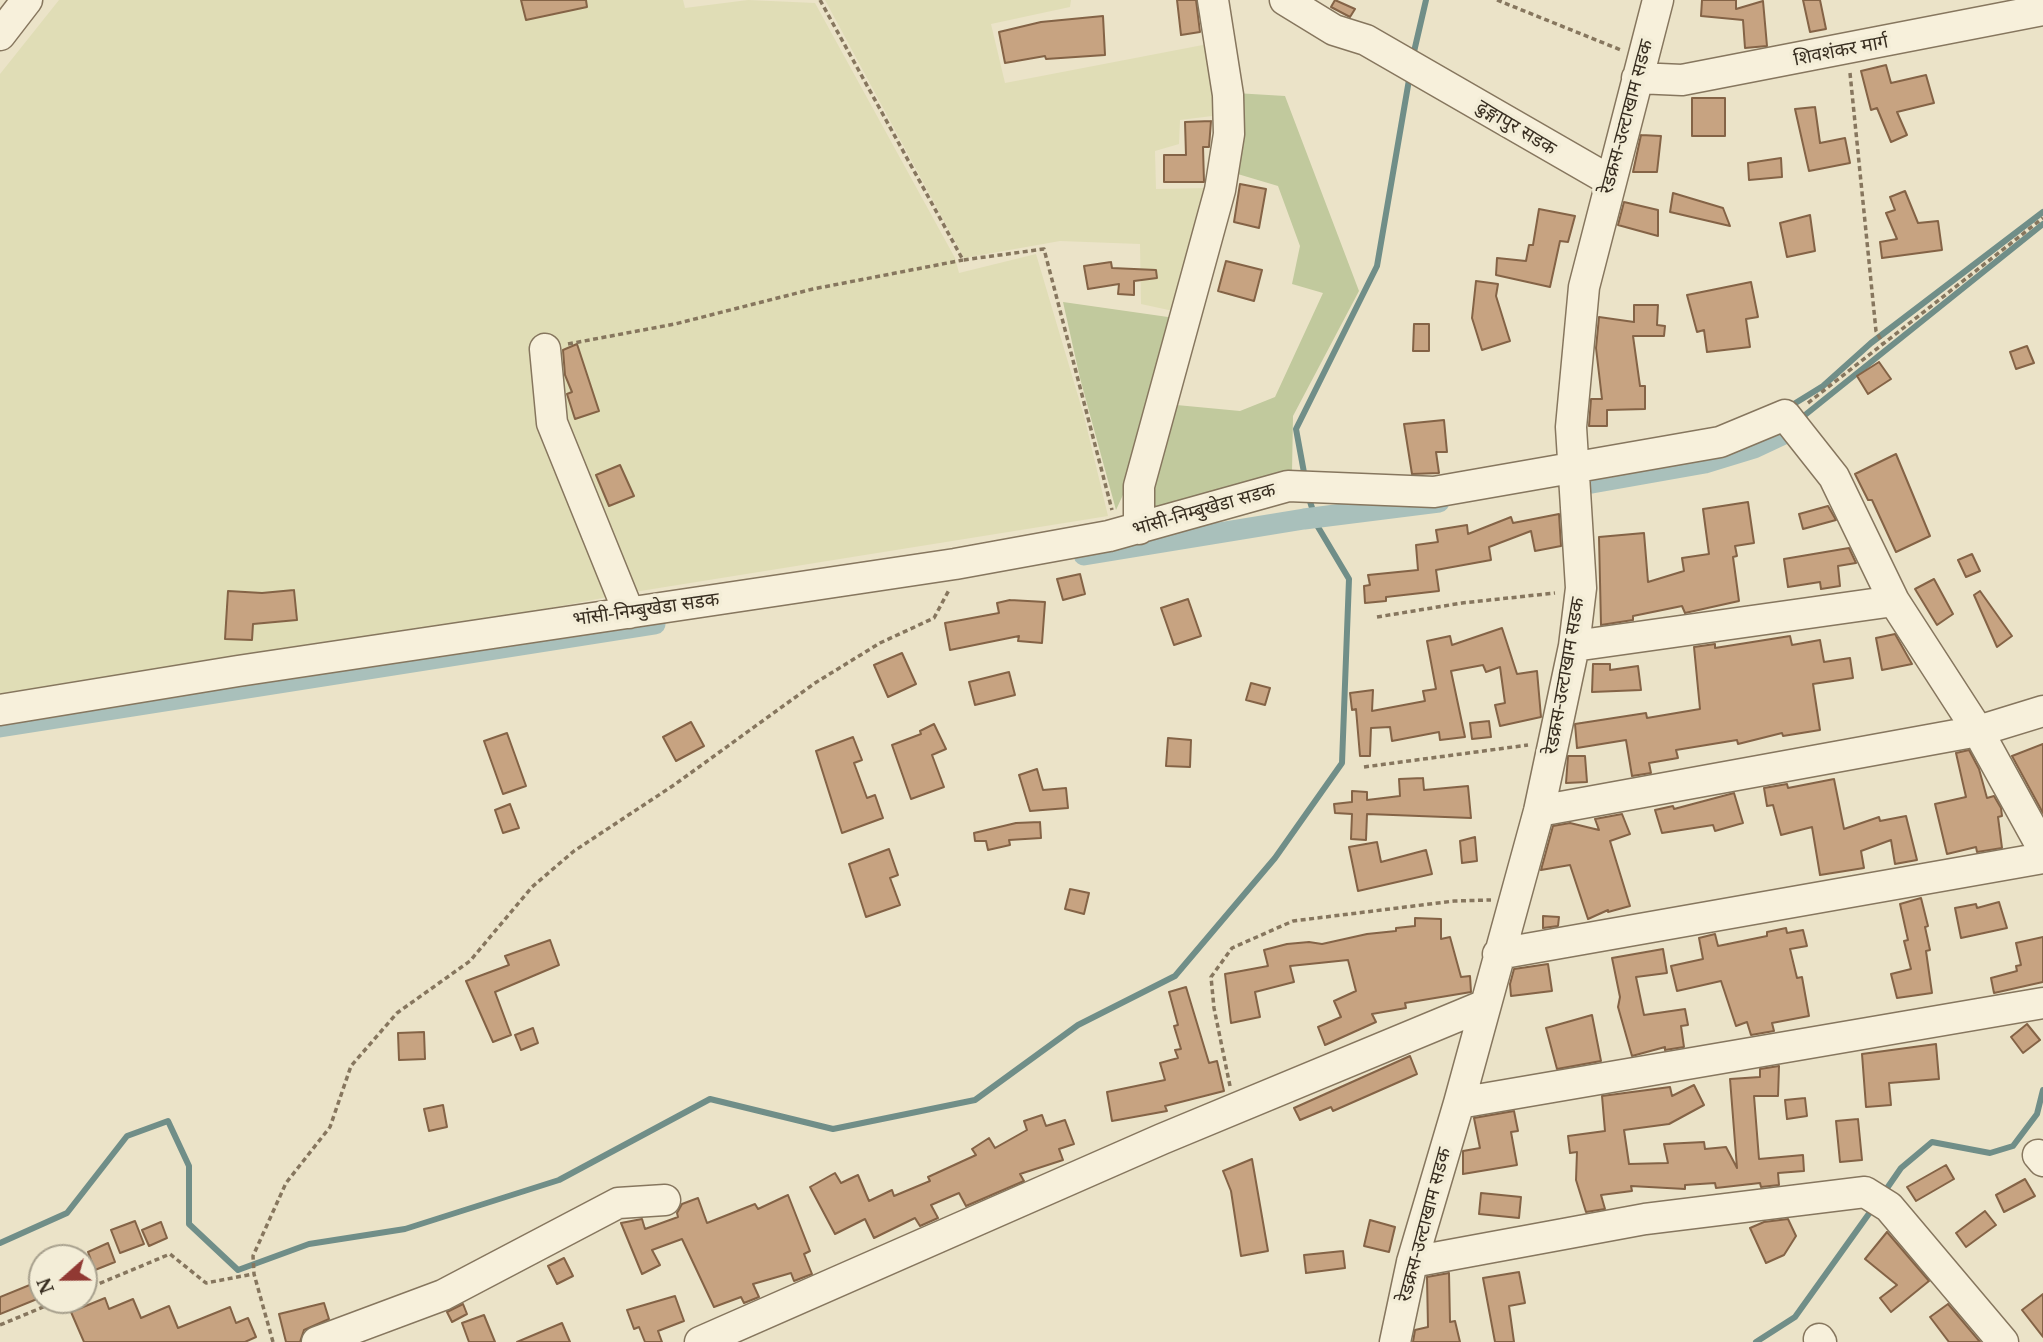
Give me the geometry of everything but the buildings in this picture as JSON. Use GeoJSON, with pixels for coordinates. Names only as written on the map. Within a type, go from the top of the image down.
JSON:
{"type":"FeatureCollection","features":[{"type":"Feature","properties":{"kind":"street"},"geometry":{"type":"LineString","coordinates":[[0,35],[27,0]]}},
{"type":"Feature","properties":{"kind":"street"},"geometry":{"type":"LineString","coordinates":[[1139,529],[1139,486],[1220,190],[1229,134],[1228,95],[1213,0]]}},
{"type":"Feature","properties":{"kind":"street","name":"ढुङ्गापुर सडक"},"geometry":{"type":"LineString","coordinates":[[1285,0],[1334,30],[1366,40],[1609,180]]}},
{"type":"Feature","properties":{"kind":"street","name":"रेडक्रस-उल्टाखाम सडक"},"geometry":{"type":"LineString","coordinates":[[1395,1342],[1412,1262],[1459,1103],[1539,811],[1574,646],[1581,588],[1572,468],[1575,363],[1584,287],[1609,180],[1658,0]]}},
{"type":"Feature","properties":{"kind":"street","name":"शिवशंकर मार्ग"},"geometry":{"type":"LineString","coordinates":[[1640,69],[1682,80],[1848,50],[2043,10]]}},
{"type":"Feature","properties":{"kind":"street"},"geometry":{"type":"LineString","coordinates":[[545,349],[552,423],[629,613]]}},
{"type":"Feature","properties":{"kind":"street","name":"भांसी-निम्बुखेडा सडक"},"geometry":{"type":"LineString","coordinates":[[0,710],[955,564],[1109,536],[1301,486],[1434,492],[1720,442],[1763,427],[1785,415],[1790,417]]}},
{"type":"Feature","properties":{"kind":"street"},"geometry":{"type":"LineString","coordinates":[[1790,417],[1834,477],[1894,601],[1978,731],[2043,849]]}},
{"type":"Feature","properties":{"kind":"street"},"geometry":{"type":"LineString","coordinates":[[1574,646],[1894,601]]}},
{"type":"Feature","properties":{"kind":"street"},"geometry":{"type":"LineString","coordinates":[[1539,811],[1978,731],[2043,711]]}},
{"type":"Feature","properties":{"kind":"street"},"geometry":{"type":"LineString","coordinates":[[1498,954],[2043,858]]}},
{"type":"Feature","properties":{"kind":"street"},"geometry":{"type":"LineString","coordinates":[[1459,1103],[2043,1003]]}},
{"type":"Feature","properties":{"kind":"street"},"geometry":{"type":"LineString","coordinates":[[700,1342],[1235,1109],[1485,1005]]}},
{"type":"Feature","properties":{"kind":"street"},"geometry":{"type":"LineString","coordinates":[[317,1342],[443,1296],[618,1202],[666,1200]]}},
{"type":"Feature","properties":{"kind":"street"},"geometry":{"type":"LineString","coordinates":[[1412,1262],[1645,1219],[1877,1200],[2003,1342]]}},
{"type":"Feature","properties":{"kind":"path"},"geometry":{"type":"LineString","coordinates":[[820,0],[963,260]]}},
{"type":"Feature","properties":{"kind":"path"},"geometry":{"type":"LineString","coordinates":[[1497,0],[1640,69]]}},
{"type":"Feature","properties":{"kind":"path"},"geometry":{"type":"LineString","coordinates":[[1848,50],[1876,331],[1882,343]]}},
{"type":"Feature","properties":{"kind":"path"},"geometry":{"type":"LineString","coordinates":[[1790,417],[2043,218]]}},
{"type":"Feature","properties":{"kind":"path"},"geometry":{"type":"LineString","coordinates":[[545,349],[674,324],[813,289],[963,260],[1044,249],[1114,516],[1109,536]]}},
{"type":"Feature","properties":{"kind":"path"},"geometry":{"type":"LineString","coordinates":[[273,1342],[254,1274],[253,1256],[286,1183],[330,1127],[351,1066],[397,1013],[470,961],[532,887],[574,851],[674,785],[815,682],[880,643],[934,618],[948,594],[955,564]]}},
{"type":"Feature","properties":{"kind":"path"},"geometry":{"type":"LineString","coordinates":[[1377,617],[1581,588]]}},
{"type":"Feature","properties":{"kind":"path"},"geometry":{"type":"LineString","coordinates":[[1364,767],[1554,742]]}},
{"type":"Feature","properties":{"kind":"path"},"geometry":{"type":"LineString","coordinates":[[1235,1109],[1214,1008],[1211,977],[1232,948],[1293,921],[1454,901],[1514,900]]}},
{"type":"Feature","properties":{"kind":"path"},"geometry":{"type":"LineString","coordinates":[[98,1284],[170,1254],[206,1283],[254,1274]]}},
{"type":"Feature","properties":{"kind":"path"},"geometry":{"type":"LineString","coordinates":[[0,1325],[28,1314]]}},
{"type":"Feature","properties":{"kind":"shaded area"},"geometry":{"type":"Polygon","coordinates":[[[59,0],[683,0],[685,8],[748,0],[815,3],[955,258],[959,273],[1036,254],[1084,416],[1108,516],[634,592],[436,630],[0,699],[0,74],[59,0]]]}},
{"type":"Feature","properties":{"kind":"shaded area"},"geometry":{"type":"Polygon","coordinates":[[[825,0],[1071,0],[1070,7],[991,24],[1005,83],[1208,44],[1220,115],[1180,120],[1179,144],[1155,151],[1156,189],[1210,188],[1178,312],[1141,304],[1140,244],[1060,241],[964,258],[825,0]]]}},
{"type":"Feature","properties":{"kind":"green space"},"geometry":{"type":"Polygon","coordinates":[[[1235,93],[1285,96],[1359,291],[1293,416],[1292,472],[1143,513],[1166,404],[1240,411],[1275,397],[1323,293],[1292,284],[1300,246],[1278,186],[1231,172],[1235,93]]]}},
{"type":"Feature","properties":{"kind":"green space"},"geometry":{"type":"Polygon","coordinates":[[[1063,302],[1175,318],[1139,460],[1116,510],[1080,378],[1063,302]]]}},
{"type":"Feature","properties":{"kind":"waterway"},"geometry":{"type":"LineString","coordinates":[[1413,56],[1426,0]]}},
{"type":"Feature","properties":{"kind":"waterway"},"geometry":{"type":"LineString","coordinates":[[1305,478],[1296,429],[1377,266],[1410,74]]}},
{"type":"Feature","properties":{"kind":"waterway"},"geometry":{"type":"LineString","coordinates":[[1789,407],[1823,386],[1871,343],[2043,212]]}},
{"type":"Feature","properties":{"kind":"waterway"},"geometry":{"type":"LineString","coordinates":[[1800,419],[2043,224]]}},
{"type":"Feature","properties":{"kind":"waterway"},"geometry":{"type":"LineString","coordinates":[[1592,483],[1705,463],[1754,448],[1786,433]]}},
{"type":"Feature","properties":{"kind":"waterway"},"geometry":{"type":"LineString","coordinates":[[0,1243],[67,1213],[127,1136],[168,1121],[189,1166],[189,1224],[238,1270],[309,1244],[405,1229],[559,1180],[710,1099],[833,1129],[975,1100],[1078,1025],[1175,976],[1275,858],[1342,763],[1349,579],[1318,527],[1308,495]]}},
{"type":"Feature","properties":{"kind":"waterway"},"geometry":{"type":"LineString","coordinates":[[1084,555],[1304,519],[1439,502]]}},
{"type":"Feature","properties":{"kind":"waterway"},"geometry":{"type":"LineString","coordinates":[[0,727],[655,624]]}},
{"type":"Feature","properties":{"kind":"waterway"},"geometry":{"type":"LineString","coordinates":[[1883,1194],[1901,1168],[1932,1142],[1990,1153],[2013,1146],[2037,1114],[2043,1090]]}},
{"type":"Feature","properties":{"kind":"waterway"},"geometry":{"type":"LineString","coordinates":[[1756,1342],[1795,1317],[1873,1208]]}}]}
